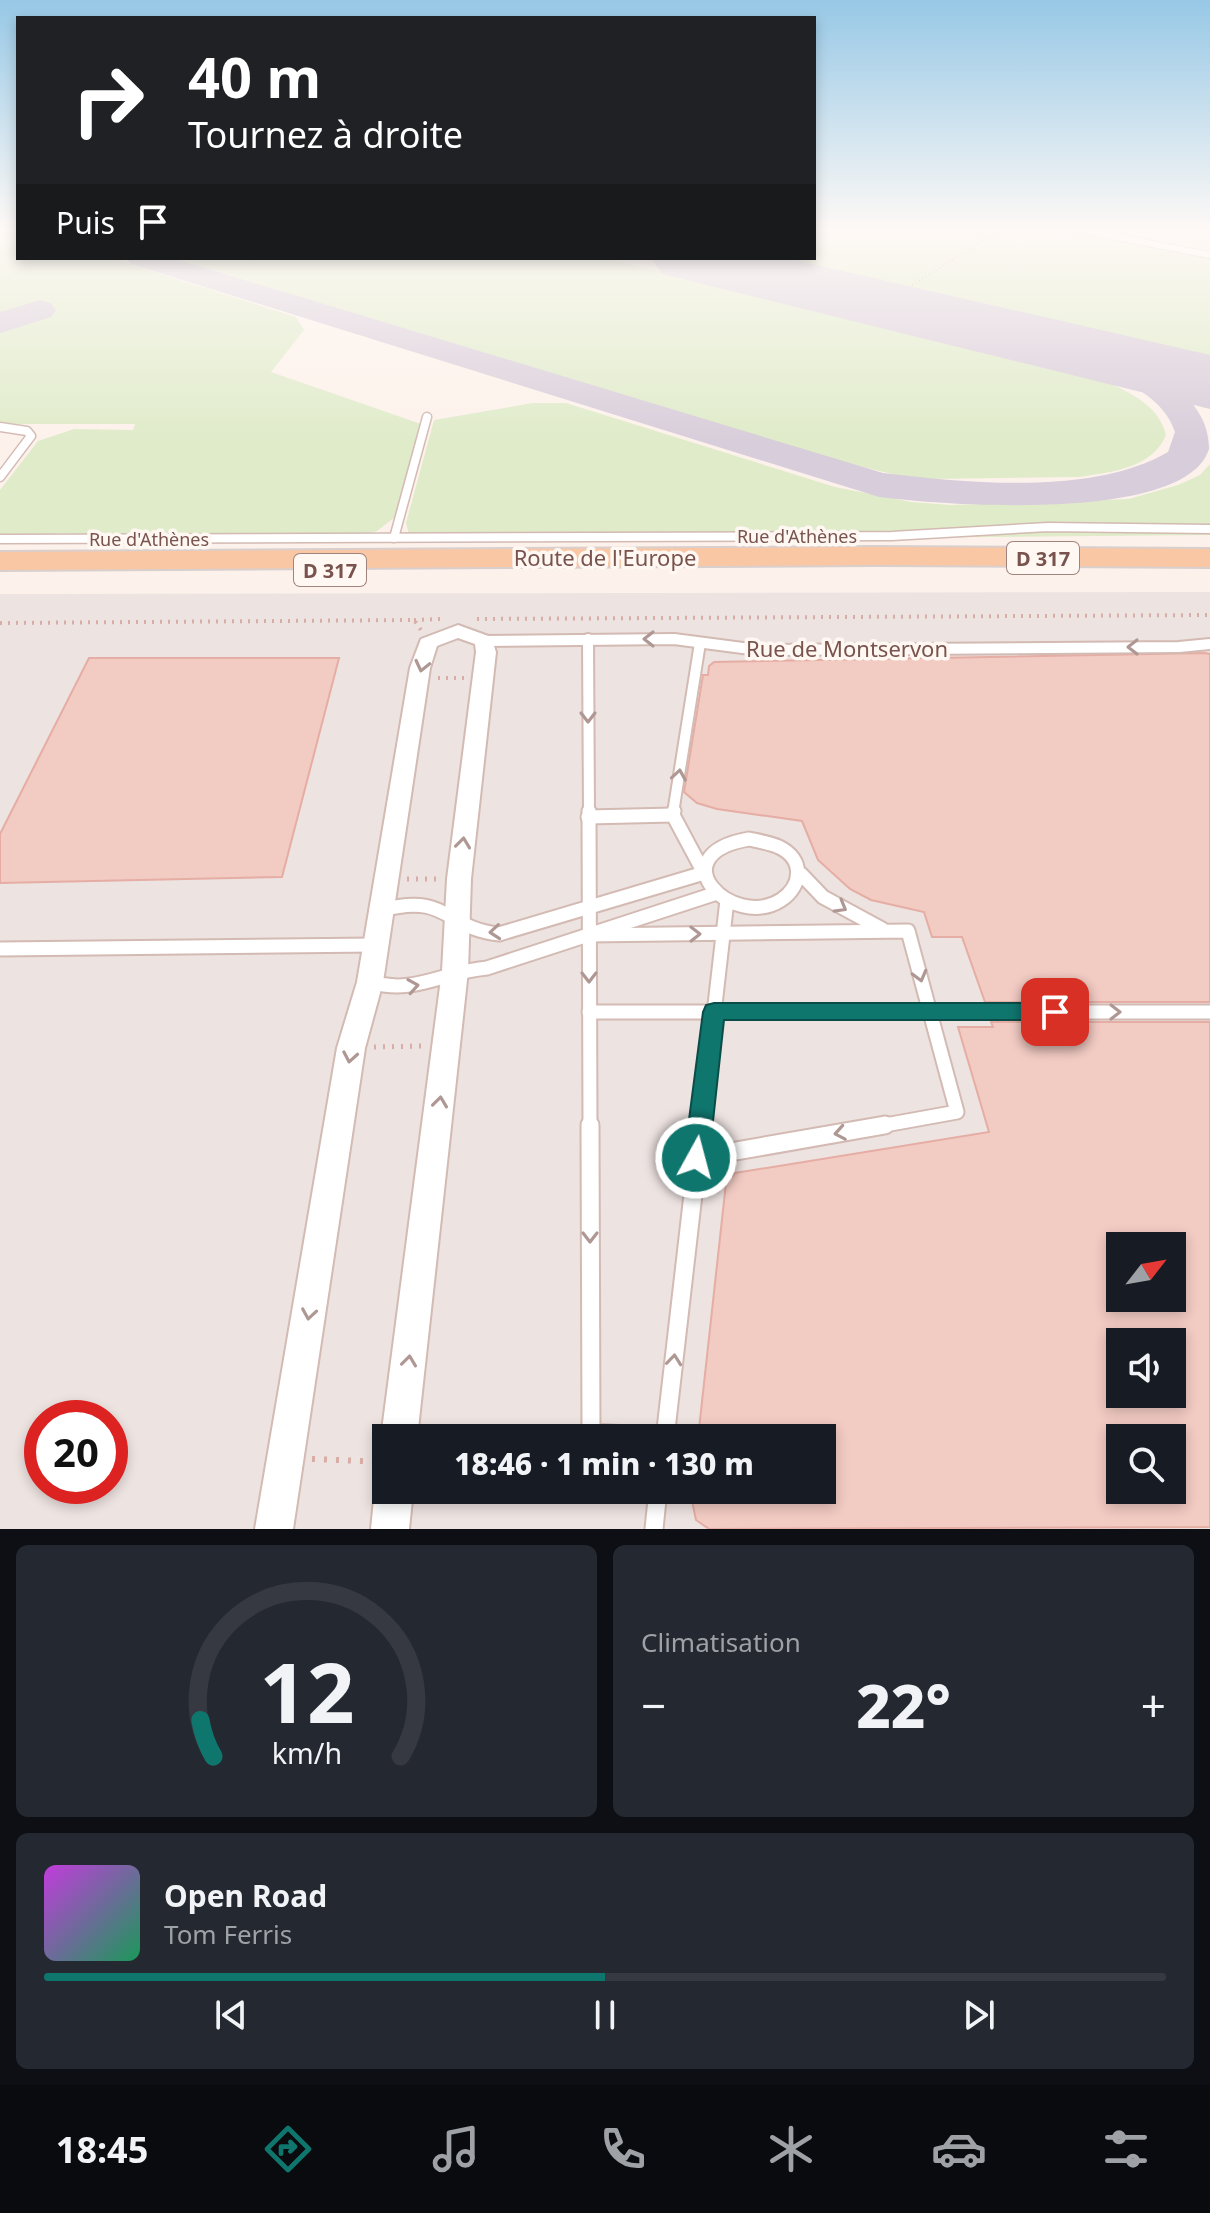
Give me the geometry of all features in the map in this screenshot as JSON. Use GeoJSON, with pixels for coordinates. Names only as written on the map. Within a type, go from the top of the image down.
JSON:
{"type":"FeatureCollection","features":[{"type":"Feature","properties":{"kind":"main road"},"geometry":{"type":"LineString","coordinates":[[1210,548],[893,552],[882,562],[906,578],[1210,580]]}},
{"type":"Feature","properties":{"kind":"main road","name":"Route de l'Europe"},"geometry":{"type":"LineString","coordinates":[[0,572],[1210,558]]}},
{"type":"Feature","properties":{"kind":"main road","name":"Route de l'Europe"},"geometry":{"type":"LineString","coordinates":[[0,561],[882,562],[1210,570]]}},
{"type":"Feature","properties":{"kind":"street"},"geometry":{"type":"LineString","coordinates":[[274,1529],[351,1048],[370,982],[419,678],[428,643],[458,631],[484,641],[483,678],[459,879],[455,971],[401,1424]]}},
{"type":"Feature","properties":{"kind":"street"},"geometry":{"type":"LineString","coordinates":[[390,1529],[393,1504]]}},
{"type":"Feature","properties":{"kind":"lane"},"geometry":{"type":"LineString","coordinates":[[394,538],[427,417]]}},
{"type":"Feature","properties":{"kind":"lane"},"geometry":{"type":"LineString","coordinates":[[0,427],[27,431],[31,436],[0,477]]}},
{"type":"Feature","properties":{"kind":"lane","name":"Rue d'Athènes"},"geometry":{"type":"LineString","coordinates":[[0,539],[892,536],[1048,527],[1210,529]]}},
{"type":"Feature","properties":{"kind":"lane"},"geometry":{"type":"LineString","coordinates":[[588,639],[591,1424]]}},
{"type":"Feature","properties":{"kind":"lane","name":"Rue de Montservon"},"geometry":{"type":"LineString","coordinates":[[484,641],[674,639],[758,650],[1179,647],[1210,644]]}},
{"type":"Feature","properties":{"kind":"lane"},"geometry":{"type":"LineString","coordinates":[[700,643],[673,815],[704,873],[722,896],[747,905],[779,902],[791,895],[799,885],[801,874]]}},
{"type":"Feature","properties":{"kind":"lane"},"geometry":{"type":"LineString","coordinates":[[588,817],[673,815]]}},
{"type":"Feature","properties":{"kind":"lane"},"geometry":{"type":"LineString","coordinates":[[704,873],[705,862],[711,853],[734,841],[749,839],[778,846],[790,854],[801,874],[823,897],[887,931]]}},
{"type":"Feature","properties":{"kind":"lane"},"geometry":{"type":"LineString","coordinates":[[382,910],[427,904],[483,934],[499,934],[704,873]]}},
{"type":"Feature","properties":{"kind":"lane"},"geometry":{"type":"LineString","coordinates":[[666,1424],[723,933],[722,896]]}},
{"type":"Feature","properties":{"kind":"lane"},"geometry":{"type":"LineString","coordinates":[[370,982],[403,988],[418,987],[455,971],[487,968],[722,896]]}},
{"type":"Feature","properties":{"kind":"lane"},"geometry":{"type":"LineString","coordinates":[[589,935],[908,931],[957,1112],[696,1158]]}},
{"type":"Feature","properties":{"kind":"lane"},"geometry":{"type":"LineString","coordinates":[[0,949],[376,945]]}},
{"type":"Feature","properties":{"kind":"lane"},"geometry":{"type":"LineString","coordinates":[[589,1012],[1210,1012]]}},
{"type":"Feature","properties":{"kind":"lane"},"geometry":{"type":"LineString","coordinates":[[654,1529],[657,1504]]}},
{"type":"Feature","properties":{"kind":"path"},"geometry":{"type":"LineString","coordinates":[[462,619],[1210,615]]}},
{"type":"Feature","properties":{"kind":"path"},"geometry":{"type":"LineString","coordinates":[[0,623],[446,619]]}},
{"type":"Feature","properties":{"kind":"path"},"geometry":{"type":"LineString","coordinates":[[414,620],[428,643]]}},
{"type":"Feature","properties":{"kind":"path"},"geometry":{"type":"LineString","coordinates":[[419,678],[483,678]]}},
{"type":"Feature","properties":{"kind":"path"},"geometry":{"type":"LineString","coordinates":[[385,879],[459,879]]}},
{"type":"Feature","properties":{"kind":"path"},"geometry":{"type":"LineString","coordinates":[[351,1048],[446,1046]]}},
{"type":"Feature","properties":{"kind":"path"},"geometry":{"type":"LineString","coordinates":[[286,1459],[372,1462]]}},
{"type":"Feature","properties":{"kind":"shaded area"},"geometry":{"type":"Polygon","coordinates":[[[1210,592],[1210,1529],[0,1529],[0,594],[1210,592]]]}},
{"type":"Feature","properties":{"kind":"green space"},"geometry":{"type":"Polygon","coordinates":[[[0,299],[240,299],[296,317],[304,330],[271,372],[421,424],[395,517],[377,531],[360,535],[59,533],[33,537],[0,535],[0,490],[38,441],[74,429],[133,430],[135,424],[0,424],[0,299]]]}},
{"type":"Feature","properties":{"kind":"green space"},"geometry":{"type":"Polygon","coordinates":[[[308,299],[774,299],[1105,381],[1133,395],[1150,408],[1166,435],[1160,446],[1141,461],[1117,470],[1080,477],[931,479],[904,477],[843,462],[308,299]]]}},
{"type":"Feature","properties":{"kind":"green space"},"geometry":{"type":"Polygon","coordinates":[[[954,299],[1210,299],[1210,358],[954,299]]]}},
{"type":"Feature","properties":{"kind":"green space"},"geometry":{"type":"Polygon","coordinates":[[[533,403],[566,403],[835,487],[911,502],[950,505],[1129,499],[1178,485],[1200,475],[1210,464],[1210,535],[411,542],[406,523],[434,420],[533,403]]]}},
{"type":"Feature","properties":{"kind":"building"},"geometry":{"type":"Polygon","coordinates":[[[1210,654],[1210,1002],[985,1002],[962,937],[932,937],[924,912],[871,900],[850,889],[818,860],[802,821],[717,809],[697,803],[684,792],[703,675],[708,675],[709,666],[714,662],[1210,654]]]}},
{"type":"Feature","properties":{"kind":"building"},"geometry":{"type":"Polygon","coordinates":[[[89,658],[339,658],[282,877],[0,883],[0,834],[89,658]]]}},
{"type":"Feature","properties":{"kind":"building"},"geometry":{"type":"Polygon","coordinates":[[[991,1022],[1210,1022],[1210,1527],[709,1529],[696,1520],[693,1504],[836,1504],[836,1424],[700,1424],[726,1183],[735,1173],[989,1132],[958,1027],[993,1027],[991,1022]]]}},
{"type":"Feature","properties":{"kind":"taxiway"},"geometry":{"type":"LineString","coordinates":[[275,299],[879,485],[947,492],[1082,490],[1124,484],[1158,474],[1182,460],[1189,450],[1194,432],[1187,414],[1178,403],[1131,373],[1063,347]]}},
{"type":"Feature","properties":{"kind":"taxiway"},"geometry":{"type":"LineString","coordinates":[[0,323],[40,310]]}},
{"type":"Feature","properties":{"kind":"runway"},"geometry":{"type":"LineString","coordinates":[[862,299],[1210,382]]}},
{"type":"Feature","properties":{"kind":"route"},"geometry":{"type":"LineString","coordinates":[[696,1158],[714,1012],[1055,1012]]}}]}
